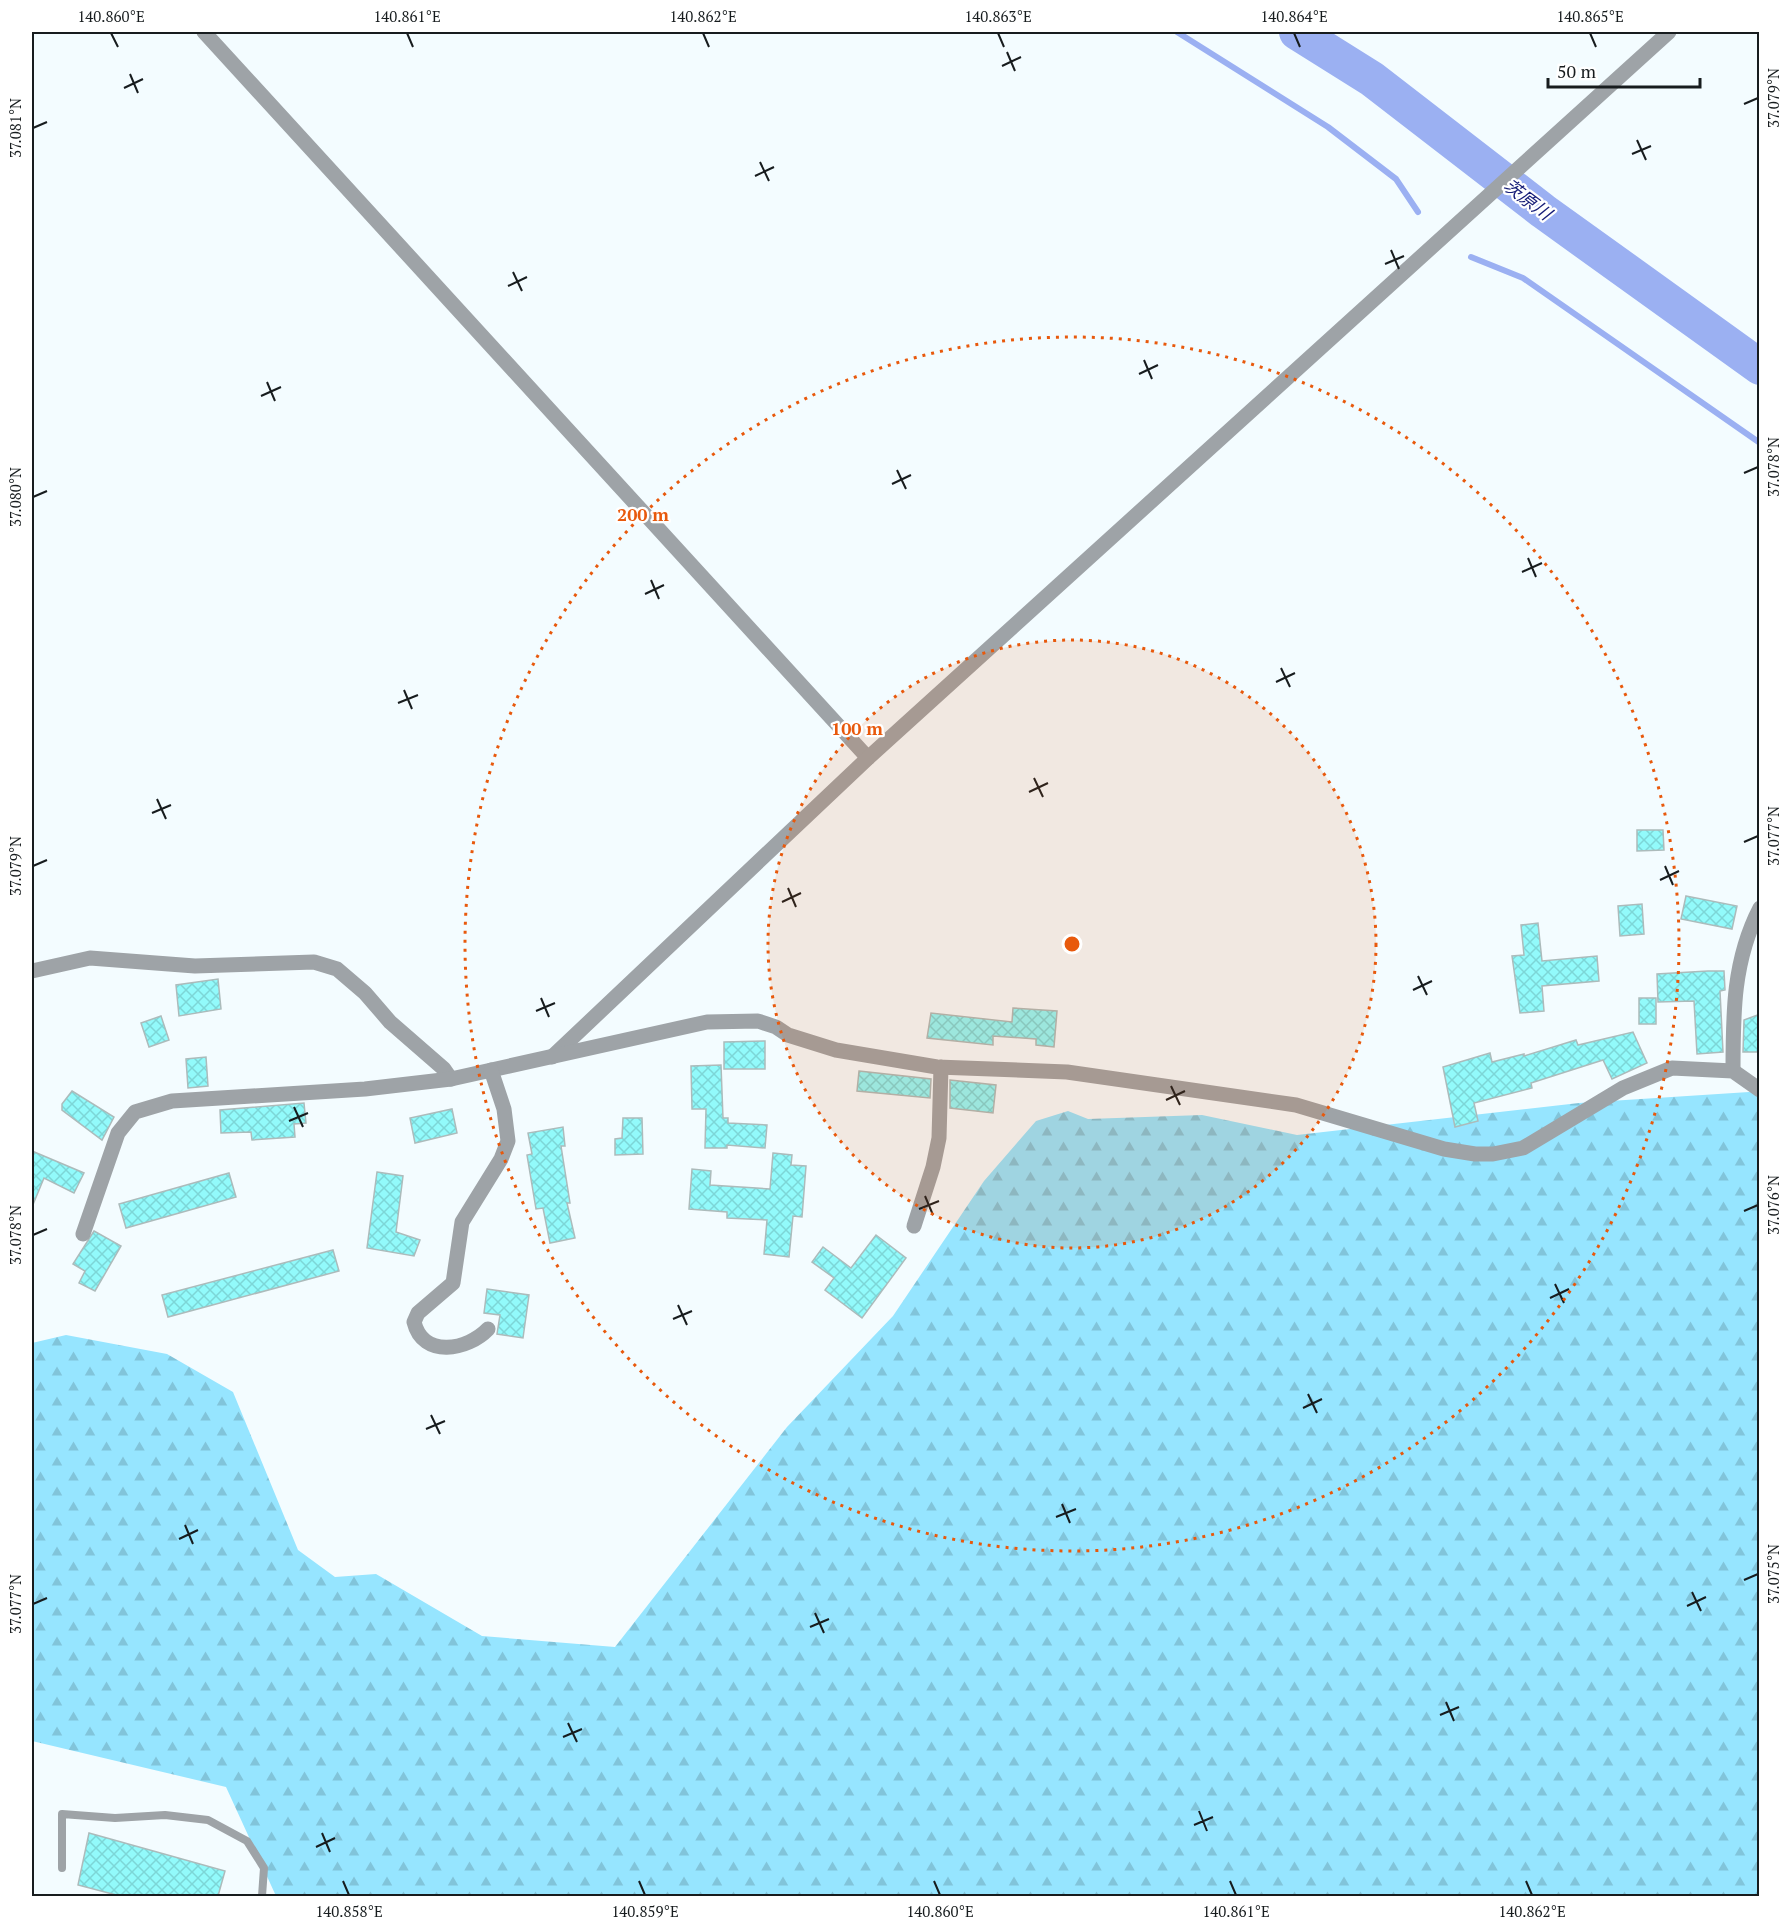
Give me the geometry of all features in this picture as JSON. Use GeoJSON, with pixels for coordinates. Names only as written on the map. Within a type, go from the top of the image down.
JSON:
{"type":"FeatureCollection","features":[{"type":"Feature","properties":{"kind":"street"},"geometry":{"type":"LineString","coordinates":[[204,32],[868,758]]}},
{"type":"Feature","properties":{"kind":"street"},"geometry":{"type":"LineString","coordinates":[[552,1057],[868,758],[1669,32]]}},
{"type":"Feature","properties":{"kind":"street"},"geometry":{"type":"LineString","coordinates":[[1733,1071],[1733,1004],[1740,956],[1760,908]]}},
{"type":"Feature","properties":{"kind":"street"},"geometry":{"type":"LineString","coordinates":[[32,971],[90,958],[195,966],[314,962],[336,969],[365,993],[390,1022],[444,1069],[451,1079]]}},
{"type":"Feature","properties":{"kind":"street"},"geometry":{"type":"LineString","coordinates":[[83,1234],[118,1133],[135,1112],[172,1101],[365,1089],[451,1079],[707,1022],[741,1019],[767,1024],[788,1035],[836,1050],[941,1067],[1067,1072],[1296,1104],[1444,1149],[1493,1154],[1523,1148],[1604,1098],[1656,1073],[1672,1068],[1733,1071],[1760,1090]]}},
{"type":"Feature","properties":{"kind":"street"},"geometry":{"type":"LineString","coordinates":[[914,1226],[930,1178],[939,1138],[941,1067]]}},
{"type":"Feature","properties":{"kind":"street"},"geometry":{"type":"LineString","coordinates":[[488,1329],[473,1342],[463,1346],[439,1348],[420,1335],[414,1322],[418,1313],[453,1283],[462,1222],[505,1150],[508,1141],[507,1121],[491,1070]]}},
{"type":"Feature","properties":{"kind":"lane"},"geometry":{"type":"LineString","coordinates":[[62,1868],[62,1814],[115,1818],[165,1815],[208,1820],[247,1841],[264,1868],[262,1896]]}},
{"type":"Feature","properties":{"kind":"green space"},"geometry":{"type":"Polygon","coordinates":[[[1759,1093],[1759,1896],[276,1896],[226,1787],[32,1741],[32,1343],[66,1335],[167,1354],[233,1392],[298,1550],[335,1577],[376,1574],[482,1636],[615,1647],[787,1427],[893,1316],[984,1181],[1036,1121],[1068,1111],[1088,1119],[1202,1115],[1297,1135],[1579,1103],[1759,1093]]]}},
{"type":"Feature","properties":{"kind":"building"},"geometry":{"type":"Polygon","coordinates":[[[1637,830],[1663,830],[1664,850],[1637,851],[1637,830]]]}},
{"type":"Feature","properties":{"kind":"building"},"geometry":{"type":"Polygon","coordinates":[[[1686,896],[1737,906],[1732,929],[1681,919],[1686,896]]]}},
{"type":"Feature","properties":{"kind":"building"},"geometry":{"type":"Polygon","coordinates":[[[1642,904],[1644,934],[1620,936],[1618,906],[1642,904]]]}},
{"type":"Feature","properties":{"kind":"building"},"geometry":{"type":"Polygon","coordinates":[[[1538,923],[1542,961],[1597,956],[1599,981],[1542,986],[1544,1011],[1520,1013],[1512,956],[1524,955],[1521,925],[1538,923]]]}},
{"type":"Feature","properties":{"kind":"building"},"geometry":{"type":"Polygon","coordinates":[[[1724,971],[1725,990],[1720,991],[1723,1052],[1697,1054],[1694,1001],[1658,1002],[1657,974],[1724,971]]]}},
{"type":"Feature","properties":{"kind":"building"},"geometry":{"type":"Polygon","coordinates":[[[218,979],[221,1009],[179,1016],[176,985],[218,979]]]}},
{"type":"Feature","properties":{"kind":"building"},"geometry":{"type":"Polygon","coordinates":[[[1639,998],[1656,998],[1656,1024],[1639,1024],[1639,998]]]}},
{"type":"Feature","properties":{"kind":"building"},"geometry":{"type":"Polygon","coordinates":[[[1013,1008],[1057,1011],[1054,1047],[1036,1045],[1036,1039],[993,1036],[993,1045],[927,1038],[931,1013],[1012,1022],[1013,1008]]]}},
{"type":"Feature","properties":{"kind":"building"},"geometry":{"type":"Polygon","coordinates":[[[1760,1014],[1760,1052],[1743,1052],[1744,1020],[1760,1014]]]}},
{"type":"Feature","properties":{"kind":"building"},"geometry":{"type":"Polygon","coordinates":[[[161,1016],[169,1040],[149,1047],[141,1023],[161,1016]]]}},
{"type":"Feature","properties":{"kind":"building"},"geometry":{"type":"Polygon","coordinates":[[[1633,1032],[1647,1063],[1612,1079],[1603,1060],[1531,1083],[1532,1088],[1474,1103],[1478,1121],[1455,1127],[1443,1067],[1490,1053],[1492,1062],[1524,1054],[1524,1056],[1576,1040],[1578,1045],[1633,1032]]]}},
{"type":"Feature","properties":{"kind":"building"},"geometry":{"type":"Polygon","coordinates":[[[765,1041],[765,1069],[724,1069],[724,1042],[765,1041]]]}},
{"type":"Feature","properties":{"kind":"building"},"geometry":{"type":"Polygon","coordinates":[[[206,1057],[208,1086],[188,1088],[186,1059],[206,1057]]]}},
{"type":"Feature","properties":{"kind":"building"},"geometry":{"type":"Polygon","coordinates":[[[721,1065],[723,1118],[728,1118],[728,1123],[767,1125],[765,1148],[727,1145],[727,1148],[705,1148],[706,1109],[692,1109],[691,1066],[721,1065]]]}},
{"type":"Feature","properties":{"kind":"building"},"geometry":{"type":"Polygon","coordinates":[[[859,1071],[931,1079],[930,1098],[857,1091],[859,1071]]]}},
{"type":"Feature","properties":{"kind":"building"},"geometry":{"type":"Polygon","coordinates":[[[950,1080],[996,1085],[993,1113],[950,1108],[950,1080]]]}},
{"type":"Feature","properties":{"kind":"building"},"geometry":{"type":"Polygon","coordinates":[[[72,1091],[114,1117],[102,1140],[62,1110],[62,1104],[72,1091]]]}},
{"type":"Feature","properties":{"kind":"building"},"geometry":{"type":"Polygon","coordinates":[[[304,1103],[306,1123],[294,1124],[295,1137],[252,1140],[251,1132],[221,1133],[220,1110],[304,1103]]]}},
{"type":"Feature","properties":{"kind":"building"},"geometry":{"type":"Polygon","coordinates":[[[452,1109],[457,1133],[415,1143],[410,1118],[452,1109]]]}},
{"type":"Feature","properties":{"kind":"building"},"geometry":{"type":"Polygon","coordinates":[[[623,1118],[642,1118],[643,1154],[615,1155],[615,1139],[622,1138],[623,1118]]]}},
{"type":"Feature","properties":{"kind":"building"},"geometry":{"type":"Polygon","coordinates":[[[563,1127],[565,1146],[561,1146],[570,1203],[567,1203],[575,1238],[550,1243],[543,1208],[536,1209],[527,1155],[532,1154],[528,1133],[563,1127]]]}},
{"type":"Feature","properties":{"kind":"building"},"geometry":{"type":"Polygon","coordinates":[[[32,1151],[84,1173],[74,1193],[44,1178],[32,1207],[32,1151]]]}},
{"type":"Feature","properties":{"kind":"building"},"geometry":{"type":"Polygon","coordinates":[[[773,1153],[792,1155],[791,1165],[806,1166],[802,1217],[793,1216],[789,1257],[764,1254],[767,1220],[727,1218],[727,1212],[689,1209],[692,1169],[711,1171],[710,1185],[770,1189],[773,1153]]]}},
{"type":"Feature","properties":{"kind":"building"},"geometry":{"type":"Polygon","coordinates":[[[377,1172],[403,1176],[396,1232],[420,1240],[414,1256],[367,1248],[377,1172]]]}},
{"type":"Feature","properties":{"kind":"building"},"geometry":{"type":"Polygon","coordinates":[[[229,1173],[236,1197],[126,1228],[119,1204],[229,1173]]]}},
{"type":"Feature","properties":{"kind":"building"},"geometry":{"type":"Polygon","coordinates":[[[94,1231],[121,1246],[95,1291],[79,1283],[85,1271],[73,1264],[94,1231]]]}},
{"type":"Feature","properties":{"kind":"building"},"geometry":{"type":"Polygon","coordinates":[[[876,1235],[906,1258],[862,1318],[825,1290],[834,1278],[812,1262],[823,1247],[851,1268],[876,1235]]]}},
{"type":"Feature","properties":{"kind":"building"},"geometry":{"type":"Polygon","coordinates":[[[333,1250],[339,1271],[168,1317],[162,1295],[333,1250]]]}},
{"type":"Feature","properties":{"kind":"building"},"geometry":{"type":"Polygon","coordinates":[[[487,1289],[529,1295],[523,1338],[497,1334],[500,1315],[484,1313],[487,1289]]]}},
{"type":"Feature","properties":{"kind":"building"},"geometry":{"type":"Polygon","coordinates":[[[89,1833],[225,1871],[218,1896],[120,1896],[78,1885],[89,1833]]]}},
{"type":"Feature","properties":{"kind":"waterway"},"geometry":{"type":"LineString","coordinates":[[1177,32],[1328,127],[1396,179],[1418,212]]}},
{"type":"Feature","properties":{"kind":"waterway","name":"茨原川"},"geometry":{"type":"LineString","coordinates":[[1297,32],[1372,79],[1543,211],[1760,367]]}},
{"type":"Feature","properties":{"kind":"waterway"},"geometry":{"type":"LineString","coordinates":[[1471,257],[1523,278],[1760,443]]}}]}
